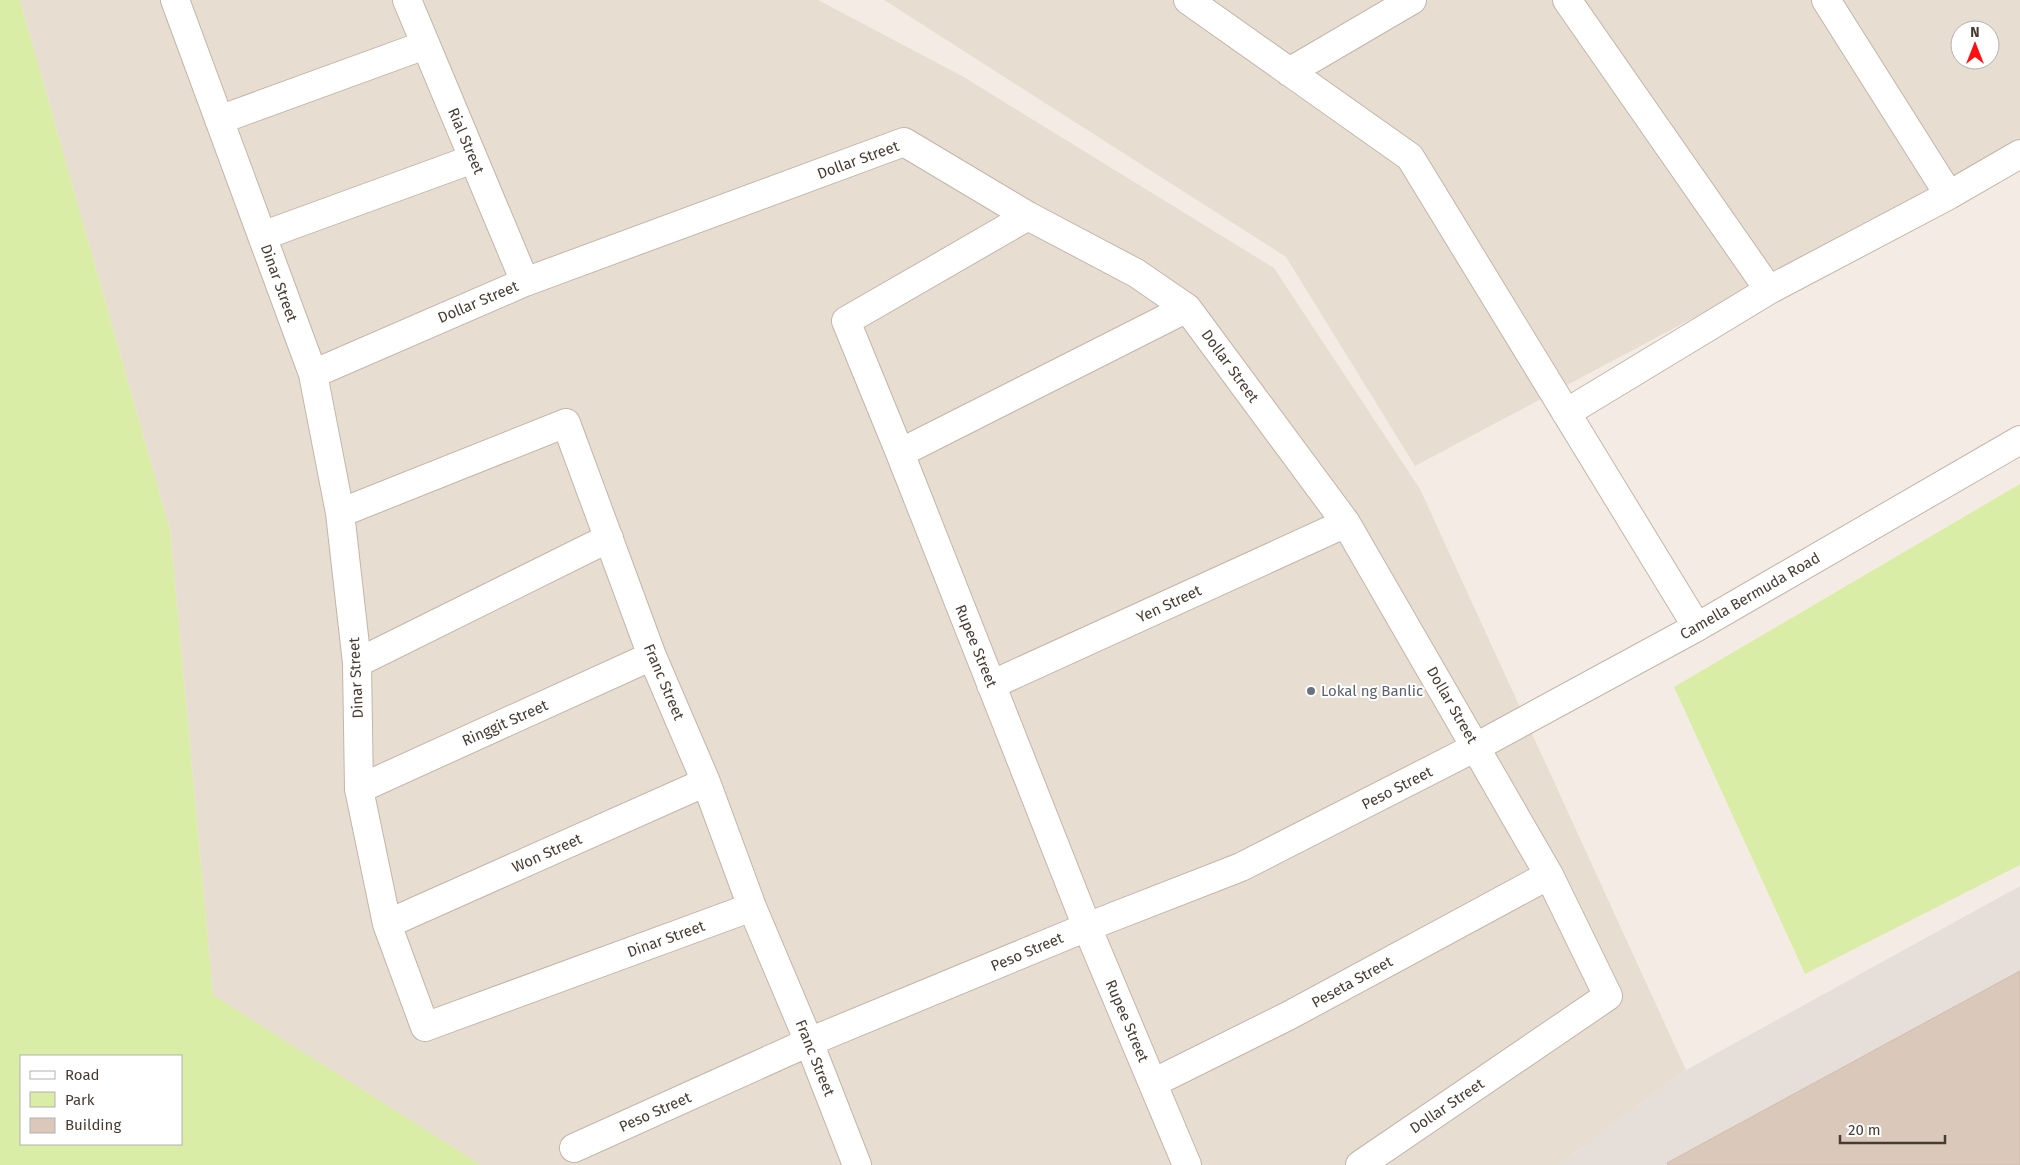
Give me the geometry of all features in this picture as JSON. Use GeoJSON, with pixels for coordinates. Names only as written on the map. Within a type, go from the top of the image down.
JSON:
{"type":"FeatureCollection","features":[{"type":"Feature","properties":{"kind":"street","name":"Dinar Street"},"geometry":{"type":"LineString","coordinates":[[175,0],[313,374],[340,513],[357,663],[359,789],[387,924],[425,1027],[752,907]]}},
{"type":"Feature","properties":{"kind":"street","name":"Rial Street"},"geometry":{"type":"LineString","coordinates":[[407,0],[525,282]]}},
{"type":"Feature","properties":{"kind":"street"},"geometry":{"type":"LineString","coordinates":[[1188,0],[1410,157],[1697,627]]}},
{"type":"Feature","properties":{"kind":"street"},"geometry":{"type":"LineString","coordinates":[[1289,72],[1412,0]]}},
{"type":"Feature","properties":{"kind":"street"},"geometry":{"type":"LineString","coordinates":[[1567,0],[1770,290]]}},
{"type":"Feature","properties":{"kind":"street"},"geometry":{"type":"LineString","coordinates":[[1826,0],[1949,195]]}},
{"type":"Feature","properties":{"kind":"street"},"geometry":{"type":"LineString","coordinates":[[219,120],[425,45]]}},
{"type":"Feature","properties":{"kind":"street","name":"Dollar Street"},"geometry":{"type":"LineString","coordinates":[[313,374],[525,282],[904,142],[1028,216],[1136,274],[1187,308],[1346,523],[1548,875],[1608,996],[1360,1165]]}},
{"type":"Feature","properties":{"kind":"street"},"geometry":{"type":"LineString","coordinates":[[1566,413],[1770,290],[1949,195],[2020,154]]}},
{"type":"Feature","properties":{"kind":"street"},"geometry":{"type":"LineString","coordinates":[[262,236],[473,159]]}},
{"type":"Feature","properties":{"kind":"street","name":"Rupee Street"},"geometry":{"type":"LineString","coordinates":[[1028,216],[846,321],[1088,927],[1187,1165]]}},
{"type":"Feature","properties":{"kind":"street"},"geometry":{"type":"LineString","coordinates":[[900,453],[1187,308]]}},
{"type":"Feature","properties":{"kind":"street","name":"Franc Street"},"geometry":{"type":"LineString","coordinates":[[340,513],[566,423],[652,656],[706,782],[752,907],[809,1042],[857,1165]]}},
{"type":"Feature","properties":{"kind":"street","name":"Camella Bermuda Road"},"geometry":{"type":"LineString","coordinates":[[1476,747],[1697,627],[2020,440]]}},
{"type":"Feature","properties":{"kind":"street","name":"Yen Street"},"geometry":{"type":"LineString","coordinates":[[992,685],[1346,523]]}},
{"type":"Feature","properties":{"kind":"street"},"geometry":{"type":"LineString","coordinates":[[357,663],[609,538]]}},
{"type":"Feature","properties":{"kind":"street","name":"Ringgit Street"},"geometry":{"type":"LineString","coordinates":[[359,789],[652,656]]}},
{"type":"Feature","properties":{"kind":"street","name":"Peso Street"},"geometry":{"type":"LineString","coordinates":[[574,1148],[809,1042],[1088,927],[1241,867],[1476,747]]}},
{"type":"Feature","properties":{"kind":"street","name":"Won Street"},"geometry":{"type":"LineString","coordinates":[[387,924],[706,782]]}},
{"type":"Feature","properties":{"kind":"street","name":"Peseta Street"},"geometry":{"type":"LineString","coordinates":[[1153,1083],[1288,1016],[1548,875]]}},
{"type":"Feature","properties":{"kind":"shaded area"},"geometry":{"type":"Polygon","coordinates":[[[20,0],[818,0],[962,76],[1274,268],[1420,489],[1686,1070],[1559,1165],[481,1165],[213,995],[170,530],[20,0]]]}},
{"type":"Feature","properties":{"kind":"shaded area"},"geometry":{"type":"Polygon","coordinates":[[[884,0],[2020,0],[2020,144],[1415,466],[1286,257],[884,0]]]}},
{"type":"Feature","properties":{"kind":"shaded area"},"geometry":{"type":"Polygon","coordinates":[[[2020,886],[2020,1165],[1559,1165],[1686,1070],[2020,886]]]}},
{"type":"Feature","properties":{"kind":"green space"},"geometry":{"type":"Polygon","coordinates":[[[0,0],[20,0],[170,530],[213,995],[481,1165],[0,1165],[0,0]]]}},
{"type":"Feature","properties":{"kind":"green space"},"geometry":{"type":"Polygon","coordinates":[[[2020,484],[2020,865],[1805,974],[1674,687],[2020,484]]]}},
{"type":"Feature","properties":{"kind":"building"},"geometry":{"type":"Polygon","coordinates":[[[2020,971],[2020,1165],[1668,1165],[1667,1163],[2020,971]]]}},
{"type":"Feature","properties":{"kind":"place","name":"Lokal ng Banlic"},"geometry":{"type":"Point","coordinates":[1311,691]}}]}
